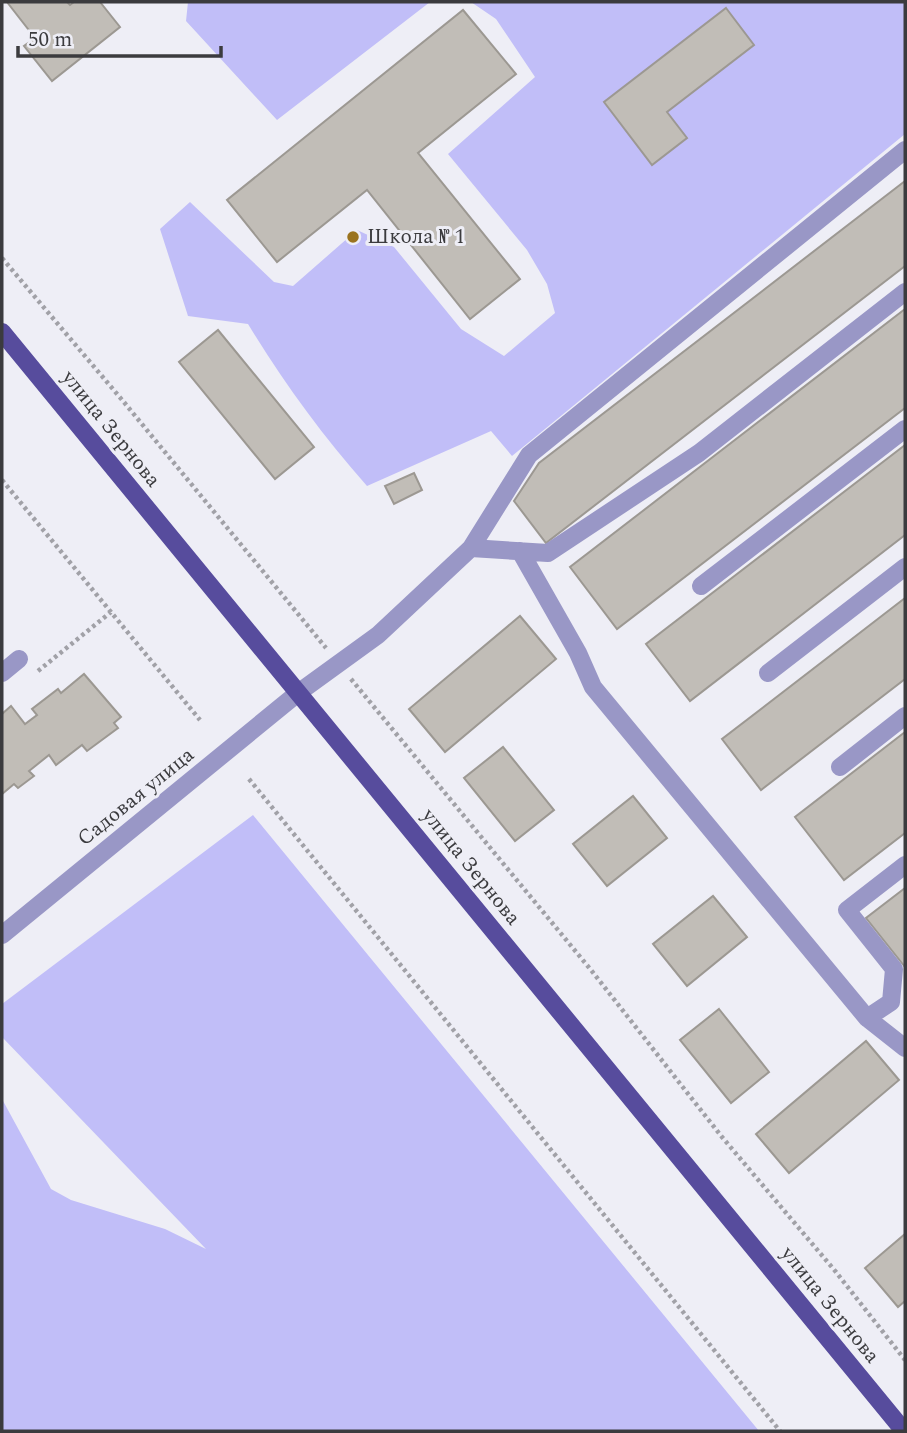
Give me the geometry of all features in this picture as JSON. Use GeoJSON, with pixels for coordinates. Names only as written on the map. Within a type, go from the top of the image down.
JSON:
{"type":"FeatureCollection","features":[{"type":"Feature","properties":{"kind":"main road","name":"улица Зернова"},"geometry":{"type":"LineString","coordinates":[[2,332],[904,1431]]}},
{"type":"Feature","properties":{"kind":"street","name":"Садовая улица"},"geometry":{"type":"LineString","coordinates":[[2,935],[298,693],[378,635],[471,548],[529,455],[905,150]]}},
{"type":"Feature","properties":{"kind":"street"},"geometry":{"type":"LineString","coordinates":[[471,548],[548,553],[699,453],[905,292]]}},
{"type":"Feature","properties":{"kind":"street"},"geometry":{"type":"LineString","coordinates":[[701,586],[905,429]]}},
{"type":"Feature","properties":{"kind":"street"},"geometry":{"type":"LineString","coordinates":[[520,551],[578,653],[593,687],[867,1018],[905,1048]]}},
{"type":"Feature","properties":{"kind":"street"},"geometry":{"type":"LineString","coordinates":[[768,673],[905,567]]}},
{"type":"Feature","properties":{"kind":"street"},"geometry":{"type":"LineString","coordinates":[[2,673],[19,659]]}},
{"type":"Feature","properties":{"kind":"street"},"geometry":{"type":"LineString","coordinates":[[840,767],[905,716]]}},
{"type":"Feature","properties":{"kind":"street"},"geometry":{"type":"LineString","coordinates":[[867,1018],[891,1002],[894,969],[847,910],[905,865]]}},
{"type":"Feature","properties":{"kind":"path"},"geometry":{"type":"LineString","coordinates":[[2,258],[591,970],[722,1138],[905,1360]]}},
{"type":"Feature","properties":{"kind":"path"},"geometry":{"type":"LineString","coordinates":[[2,480],[200,720]]}},
{"type":"Feature","properties":{"kind":"path"},"geometry":{"type":"LineString","coordinates":[[19,659],[33,676],[110,612]]}},
{"type":"Feature","properties":{"kind":"path"},"geometry":{"type":"LineString","coordinates":[[249,779],[780,1431]]}},
{"type":"Feature","properties":{"kind":"shaded area"},"geometry":{"type":"Polygon","coordinates":[[[188,2],[430,2],[277,120],[186,21],[188,2]]]}},
{"type":"Feature","properties":{"kind":"shaded area"},"geometry":{"type":"Polygon","coordinates":[[[471,2],[905,2],[905,134],[512,456],[491,431],[367,486],[304,408],[248,324],[188,316],[160,229],[190,202],[274,282],[293,286],[357,230],[394,247],[461,329],[504,356],[555,313],[547,284],[527,250],[448,154],[535,77],[496,19],[471,2]]]}},
{"type":"Feature","properties":{"kind":"shaded area"},"geometry":{"type":"Polygon","coordinates":[[[253,815],[759,1431],[2,1431],[2,1099],[51,1189],[71,1200],[165,1229],[206,1249],[2,1037],[2,1004],[253,815]]]}},
{"type":"Feature","properties":{"kind":"building"},"geometry":{"type":"Polygon","coordinates":[[[7,2],[67,2],[70,5],[74,2],[100,2],[120,27],[52,81],[24,46],[35,38],[7,2]]]}},
{"type":"Feature","properties":{"kind":"building"},"geometry":{"type":"Polygon","coordinates":[[[726,8],[754,45],[667,112],[687,138],[652,165],[604,102],[726,8]]]}},
{"type":"Feature","properties":{"kind":"building"},"geometry":{"type":"Polygon","coordinates":[[[463,10],[516,74],[418,153],[520,279],[470,319],[367,190],[277,262],[227,200],[463,10]]]}},
{"type":"Feature","properties":{"kind":"building"},"geometry":{"type":"Polygon","coordinates":[[[905,181],[905,266],[546,543],[514,501],[539,463],[905,181]]]}},
{"type":"Feature","properties":{"kind":"building"},"geometry":{"type":"Polygon","coordinates":[[[905,309],[905,408],[617,629],[570,567],[905,309]]]}},
{"type":"Feature","properties":{"kind":"building"},"geometry":{"type":"Polygon","coordinates":[[[218,330],[314,447],[275,479],[179,362],[218,330]]]}},
{"type":"Feature","properties":{"kind":"building"},"geometry":{"type":"Polygon","coordinates":[[[905,445],[905,535],[690,701],[646,644],[905,445]]]}},
{"type":"Feature","properties":{"kind":"building"},"geometry":{"type":"Polygon","coordinates":[[[414,473],[422,490],[394,504],[385,486],[414,473]]]}},
{"type":"Feature","properties":{"kind":"building"},"geometry":{"type":"Polygon","coordinates":[[[905,598],[905,679],[761,790],[722,739],[905,598]]]}},
{"type":"Feature","properties":{"kind":"building"},"geometry":{"type":"Polygon","coordinates":[[[520,616],[556,659],[445,752],[409,709],[520,616]]]}},
{"type":"Feature","properties":{"kind":"building"},"geometry":{"type":"Polygon","coordinates":[[[84,674],[121,717],[114,723],[118,728],[87,751],[82,745],[56,765],[49,755],[29,771],[34,776],[18,788],[14,784],[2,794],[2,714],[11,706],[25,724],[37,715],[32,709],[58,689],[61,693],[84,674]]]}},
{"type":"Feature","properties":{"kind":"building"},"geometry":{"type":"Polygon","coordinates":[[[905,732],[905,833],[844,880],[795,817],[905,732]]]}},
{"type":"Feature","properties":{"kind":"building"},"geometry":{"type":"Polygon","coordinates":[[[503,747],[554,810],[515,841],[464,778],[503,747]]]}},
{"type":"Feature","properties":{"kind":"building"},"geometry":{"type":"Polygon","coordinates":[[[633,796],[667,838],[607,886],[573,844],[633,796]]]}},
{"type":"Feature","properties":{"kind":"building"},"geometry":{"type":"Polygon","coordinates":[[[905,888],[905,967],[866,918],[905,888]]]}},
{"type":"Feature","properties":{"kind":"building"},"geometry":{"type":"Polygon","coordinates":[[[713,896],[747,937],[687,986],[653,944],[713,896]]]}},
{"type":"Feature","properties":{"kind":"building"},"geometry":{"type":"Polygon","coordinates":[[[719,1009],[769,1072],[731,1103],[680,1040],[719,1009]]]}},
{"type":"Feature","properties":{"kind":"building"},"geometry":{"type":"Polygon","coordinates":[[[866,1041],[899,1080],[789,1173],[756,1134],[866,1041]]]}},
{"type":"Feature","properties":{"kind":"building"},"geometry":{"type":"Polygon","coordinates":[[[905,1234],[905,1301],[898,1307],[865,1268],[905,1234]]]}},
{"type":"Feature","properties":{"kind":"place","name":"Школа № 1"},"geometry":{"type":"Point","coordinates":[353,237]}}]}
